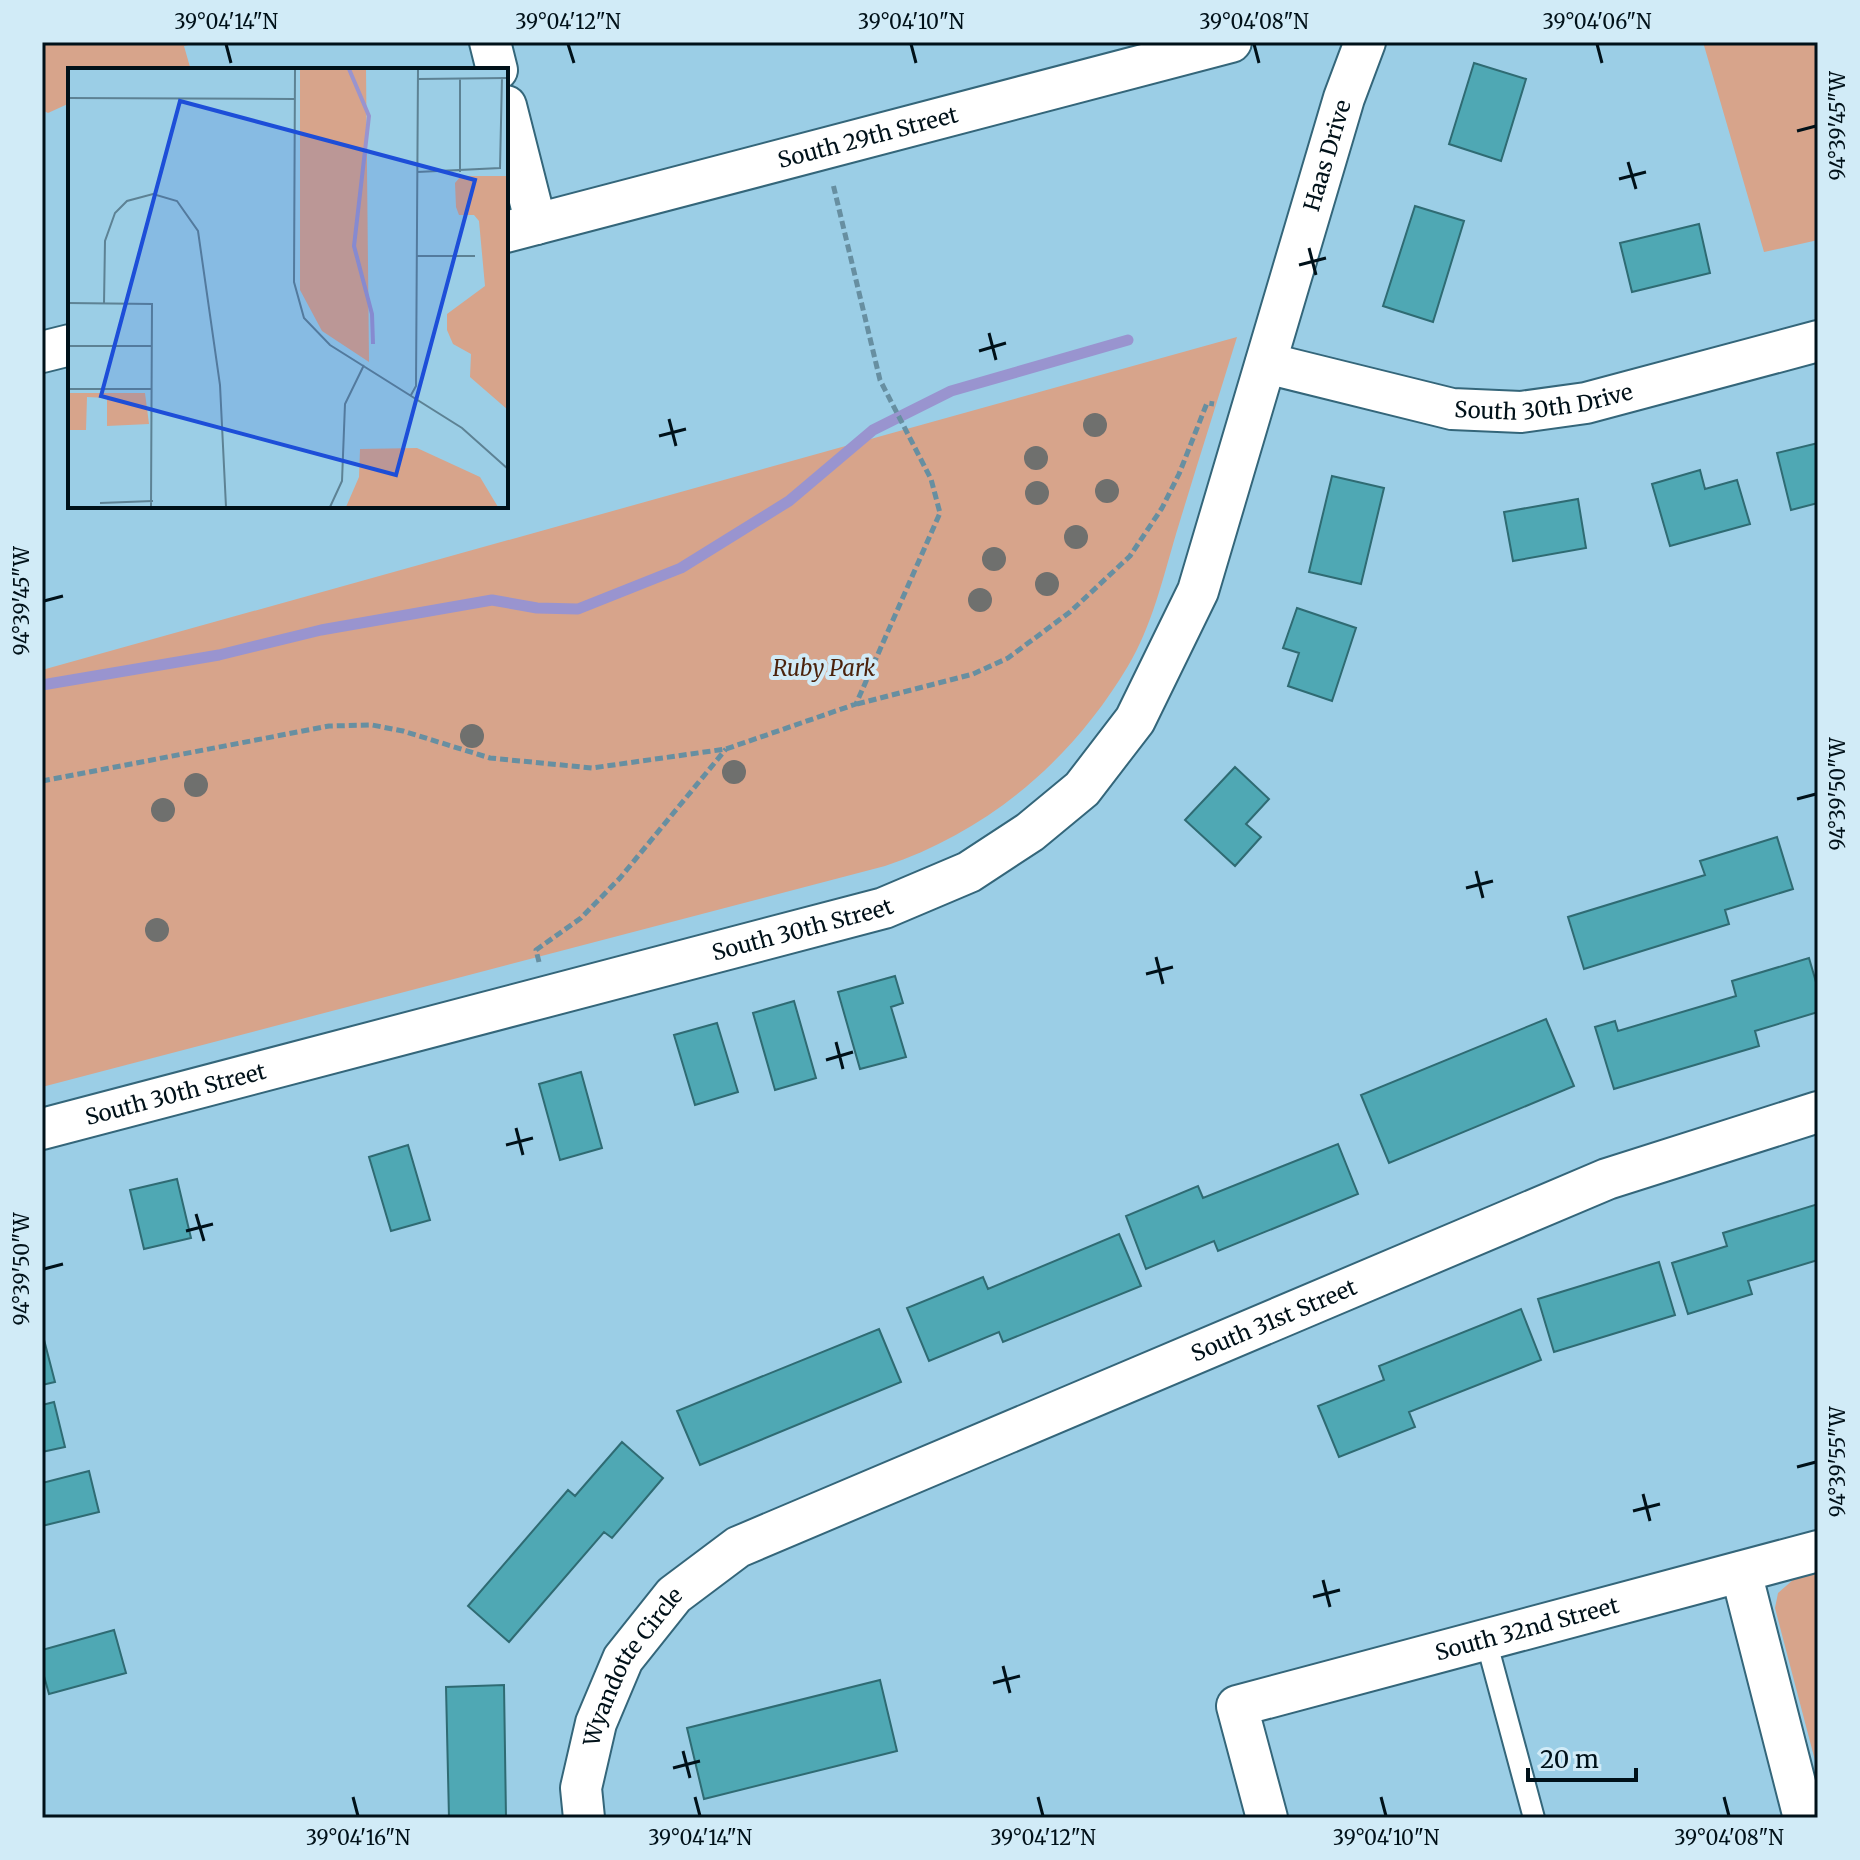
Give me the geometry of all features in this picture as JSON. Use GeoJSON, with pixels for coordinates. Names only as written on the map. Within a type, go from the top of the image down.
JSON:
{"type":"FeatureCollection","features":[{"type":"Feature","properties":{"kind":"street"},"geometry":{"type":"LineString","coordinates":[[490,42],[496,68]]}},
{"type":"Feature","properties":{"kind":"street","name":"South 29th Street"},"geometry":{"type":"LineString","coordinates":[[521,228],[1231,42]]}},
{"type":"Feature","properties":{"kind":"street","name":"Haas Drive"},"geometry":{"type":"LineString","coordinates":[[1266,363],[1344,98],[1365,42]]}},
{"type":"Feature","properties":{"kind":"street"},"geometry":{"type":"LineString","coordinates":[[508,122],[521,228]]}},
{"type":"Feature","properties":{"kind":"street","name":"South 30th Drive"},"geometry":{"type":"LineString","coordinates":[[1266,363],[1452,409],[1521,412],[1586,403],[1818,341]]}},
{"type":"Feature","properties":{"kind":"street"},"geometry":{"type":"LineString","coordinates":[[42,351],[68,345]]}},
{"type":"Feature","properties":{"kind":"street","name":"South 30th Street"},"geometry":{"type":"LineString","coordinates":[[42,1129],[884,908],[969,872],[1030,832],[1082,789],[1135,720],[1198,591],[1266,363]]}},
{"type":"Feature","properties":{"kind":"street","name":"South 31st Street"},"geometry":{"type":"LineString","coordinates":[[738,1547],[1607,1179],[1818,1112]]}},
{"type":"Feature","properties":{"kind":"street","name":"Wyandotte Circle"},"geometry":{"type":"LineString","coordinates":[[584,1818],[581,1788],[596,1723],[623,1659],[674,1595],[738,1547]]}},
{"type":"Feature","properties":{"kind":"street","name":"South 32nd Street"},"geometry":{"type":"LineString","coordinates":[[1267,1818],[1237,1706],[1818,1551]]}},
{"type":"Feature","properties":{"kind":"street"},"geometry":{"type":"LineString","coordinates":[[1741,1572],[1804,1818]]}},
{"type":"Feature","properties":{"kind":"lane"},"geometry":{"type":"LineString","coordinates":[[1486,1640],[1534,1818]]}},
{"type":"Feature","properties":{"kind":"path"},"geometry":{"type":"LineString","coordinates":[[833,184],[880,380],[931,479],[940,513],[856,704]]}},
{"type":"Feature","properties":{"kind":"path"},"geometry":{"type":"LineString","coordinates":[[42,781],[329,726],[372,725],[403,731],[490,758],[592,768],[726,749],[856,704],[973,674],[1008,658],[1070,612],[1130,556],[1162,508],[1207,403],[1225,406]]}},
{"type":"Feature","properties":{"kind":"path"},"geometry":{"type":"LineString","coordinates":[[539,962],[536,950],[581,918],[620,878],[726,749]]}},
{"type":"Feature","properties":{"kind":"green space"},"geometry":{"type":"Polygon","coordinates":[[[42,42],[201,42],[184,46],[190,67],[68,68],[68,104],[48,113],[42,110],[42,42]]]}},
{"type":"Feature","properties":{"kind":"green space"},"geometry":{"type":"Polygon","coordinates":[[[1703,42],[1818,42],[1818,240],[1764,252],[1703,42]]]}},
{"type":"Feature","properties":{"kind":"green space","name":"Ruby Park"},"geometry":{"type":"Polygon","coordinates":[[[1237,337],[1156,602],[1136,651],[1106,700],[1081,732],[1054,761],[993,812],[923,851],[885,866],[42,1087],[42,670],[1237,337]]]}},
{"type":"Feature","properties":{"kind":"green space"},"geometry":{"type":"Polygon","coordinates":[[[1818,1573],[1818,1772],[1775,1608],[1778,1593],[1794,1579],[1818,1573]]]}},
{"type":"Feature","properties":{"kind":"building"},"geometry":{"type":"Polygon","coordinates":[[[1474,63],[1526,79],[1501,161],[1449,144],[1474,63]]]}},
{"type":"Feature","properties":{"kind":"building"},"geometry":{"type":"Polygon","coordinates":[[[1415,206],[1464,221],[1433,322],[1383,306],[1415,206]]]}},
{"type":"Feature","properties":{"kind":"building"},"geometry":{"type":"Polygon","coordinates":[[[1699,224],[1710,273],[1632,292],[1620,243],[1699,224]]]}},
{"type":"Feature","properties":{"kind":"building"},"geometry":{"type":"Polygon","coordinates":[[[1818,443],[1818,503],[1791,510],[1777,453],[1818,443]]]}},
{"type":"Feature","properties":{"kind":"building"},"geometry":{"type":"Polygon","coordinates":[[[1700,470],[1705,489],[1737,480],[1750,524],[1670,546],[1652,484],[1700,470]]]}},
{"type":"Feature","properties":{"kind":"building"},"geometry":{"type":"Polygon","coordinates":[[[1332,476],[1384,488],[1361,584],[1309,572],[1332,476]]]}},
{"type":"Feature","properties":{"kind":"building"},"geometry":{"type":"Polygon","coordinates":[[[1578,499],[1586,548],[1513,561],[1504,512],[1578,499]]]}},
{"type":"Feature","properties":{"kind":"building"},"geometry":{"type":"Polygon","coordinates":[[[1297,608],[1356,628],[1332,701],[1288,686],[1299,653],[1283,648],[1297,608]]]}},
{"type":"Feature","properties":{"kind":"building"},"geometry":{"type":"Polygon","coordinates":[[[1235,767],[1269,799],[1246,824],[1261,837],[1235,866],[1185,820],[1235,767]]]}},
{"type":"Feature","properties":{"kind":"building"},"geometry":{"type":"Polygon","coordinates":[[[1777,837],[1793,889],[1725,910],[1729,924],[1584,969],[1568,917],[1705,875],[1700,861],[1777,837]]]}},
{"type":"Feature","properties":{"kind":"building"},"geometry":{"type":"Polygon","coordinates":[[[1809,958],[1818,989],[1818,1012],[1755,1031],[1759,1046],[1614,1089],[1595,1027],[1615,1021],[1618,1031],[1736,996],[1732,981],[1809,958]]]}},
{"type":"Feature","properties":{"kind":"building"},"geometry":{"type":"Polygon","coordinates":[[[895,976],[903,1003],[891,1007],[906,1057],[860,1069],[838,992],[895,976]]]}},
{"type":"Feature","properties":{"kind":"building"},"geometry":{"type":"Polygon","coordinates":[[[794,1001],[816,1078],[775,1090],[753,1013],[794,1001]]]}},
{"type":"Feature","properties":{"kind":"building"},"geometry":{"type":"Polygon","coordinates":[[[1546,1019],[1574,1086],[1389,1163],[1361,1095],[1546,1019]]]}},
{"type":"Feature","properties":{"kind":"building"},"geometry":{"type":"Polygon","coordinates":[[[717,1023],[738,1092],[695,1105],[674,1035],[717,1023]]]}},
{"type":"Feature","properties":{"kind":"building"},"geometry":{"type":"Polygon","coordinates":[[[581,1072],[602,1148],[560,1160],[539,1084],[581,1072]]]}},
{"type":"Feature","properties":{"kind":"building"},"geometry":{"type":"Polygon","coordinates":[[[1338,1144],[1358,1194],[1218,1251],[1214,1241],[1146,1269],[1126,1216],[1198,1186],[1203,1198],[1338,1144]]]}},
{"type":"Feature","properties":{"kind":"building"},"geometry":{"type":"Polygon","coordinates":[[[408,1145],[430,1220],[391,1231],[369,1157],[408,1145]]]}},
{"type":"Feature","properties":{"kind":"building"},"geometry":{"type":"Polygon","coordinates":[[[177,1179],[191,1238],[144,1249],[130,1190],[177,1179]]]}},
{"type":"Feature","properties":{"kind":"building"},"geometry":{"type":"Polygon","coordinates":[[[1818,1204],[1818,1260],[1748,1281],[1752,1294],[1688,1314],[1672,1263],[1727,1246],[1723,1233],[1818,1204]]]}},
{"type":"Feature","properties":{"kind":"building"},"geometry":{"type":"Polygon","coordinates":[[[1119,1234],[1141,1286],[1003,1342],[999,1332],[929,1361],[907,1308],[983,1277],[988,1289],[1119,1234]]]}},
{"type":"Feature","properties":{"kind":"building"},"geometry":{"type":"Polygon","coordinates":[[[1659,1262],[1675,1315],[1554,1352],[1538,1299],[1659,1262]]]}},
{"type":"Feature","properties":{"kind":"building"},"geometry":{"type":"Polygon","coordinates":[[[1521,1309],[1541,1360],[1409,1412],[1415,1427],[1339,1457],[1318,1406],[1384,1380],[1379,1366],[1521,1309]]]}},
{"type":"Feature","properties":{"kind":"building"},"geometry":{"type":"Polygon","coordinates":[[[879,1329],[901,1382],[700,1465],[677,1411],[879,1329]]]}},
{"type":"Feature","properties":{"kind":"building"},"geometry":{"type":"Polygon","coordinates":[[[42,1332],[55,1382],[42,1385],[42,1332]]]}},
{"type":"Feature","properties":{"kind":"building"},"geometry":{"type":"Polygon","coordinates":[[[54,1402],[65,1447],[42,1452],[42,1405],[54,1402]]]}},
{"type":"Feature","properties":{"kind":"building"},"geometry":{"type":"Polygon","coordinates":[[[622,1442],[663,1478],[612,1538],[604,1532],[509,1642],[468,1606],[568,1490],[575,1496],[622,1442]]]}},
{"type":"Feature","properties":{"kind":"building"},"geometry":{"type":"Polygon","coordinates":[[[89,1471],[99,1512],[42,1526],[42,1483],[89,1471]]]}},
{"type":"Feature","properties":{"kind":"building"},"geometry":{"type":"Polygon","coordinates":[[[114,1630],[126,1673],[49,1694],[42,1669],[42,1650],[114,1630]]]}},
{"type":"Feature","properties":{"kind":"building"},"geometry":{"type":"Polygon","coordinates":[[[880,1680],[897,1751],[704,1799],[687,1728],[880,1680]]]}},
{"type":"Feature","properties":{"kind":"building"},"geometry":{"type":"Polygon","coordinates":[[[504,1685],[506,1818],[449,1818],[446,1687],[504,1685]]]}},
{"type":"Feature","properties":{"kind":"waterway"},"geometry":{"type":"LineString","coordinates":[[42,685],[219,655],[321,630],[492,600],[537,608],[578,609],[681,568],[789,501],[873,430],[951,391],[1128,340]]}}]}
